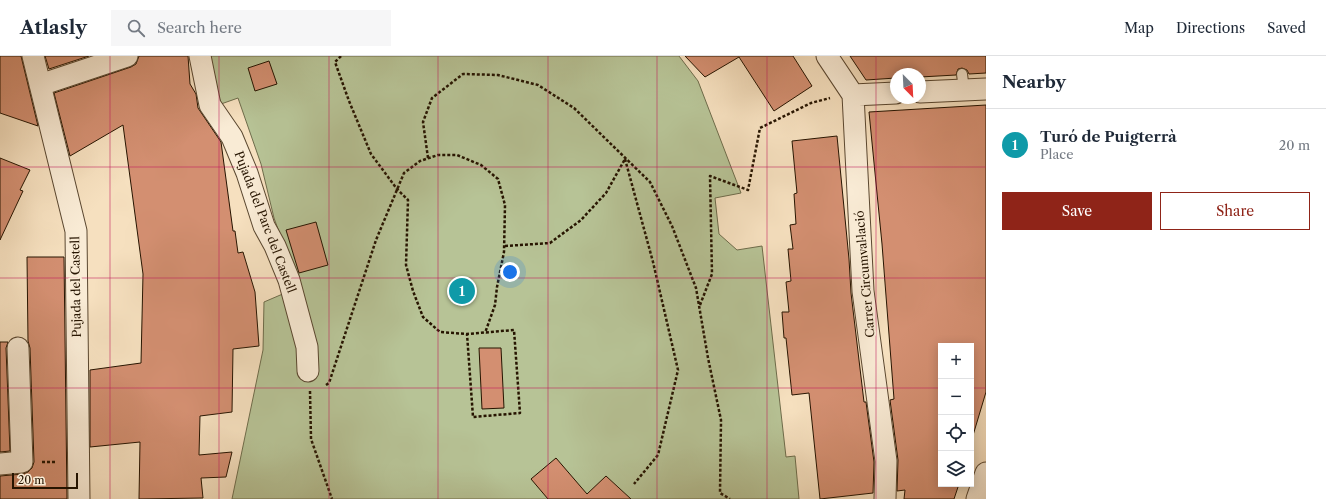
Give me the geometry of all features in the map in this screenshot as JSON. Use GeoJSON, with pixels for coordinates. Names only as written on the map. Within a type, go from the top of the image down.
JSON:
{"type":"FeatureCollection","features":[{"type":"Feature","properties":{"kind":"street","name":"Pujada del Castell"},"geometry":{"type":"LineString","coordinates":[[33,56],[76,231],[79,499]]}},
{"type":"Feature","properties":{"kind":"street"},"geometry":{"type":"LineString","coordinates":[[40,85],[127,56]]}},
{"type":"Feature","properties":{"kind":"street","name":"Pujada del Parc del Castell"},"geometry":{"type":"LineString","coordinates":[[200,56],[210,105],[232,137],[247,173],[264,226],[275,246],[289,280],[307,347],[308,371]]}},
{"type":"Feature","properties":{"kind":"street"},"geometry":{"type":"LineString","coordinates":[[827,56],[853,95],[890,93]]}},
{"type":"Feature","properties":{"kind":"street"},"geometry":{"type":"LineString","coordinates":[[926,91],[963,82],[986,89]]}},
{"type":"Feature","properties":{"kind":"street","name":"Carrer Circumval·lació"},"geometry":{"type":"LineString","coordinates":[[853,95],[863,291],[886,460],[885,499]]}},
{"type":"Feature","properties":{"kind":"street"},"geometry":{"type":"LineString","coordinates":[[0,464],[22,462],[18,348]]}},
{"type":"Feature","properties":{"kind":"street"},"geometry":{"type":"LineString","coordinates":[[977,499],[986,473]]}},
{"type":"Feature","properties":{"kind":"path"},"geometry":{"type":"LineString","coordinates":[[341,56],[335,62],[370,154],[397,189],[408,200],[406,265],[422,316],[440,332],[466,334],[514,330],[520,413],[473,417],[466,334]]}},
{"type":"Feature","properties":{"kind":"path"},"geometry":{"type":"LineString","coordinates":[[428,158],[423,122],[432,98],[463,74],[498,75],[538,85],[574,108],[650,182],[672,226],[696,288],[708,358],[721,420],[720,493],[730,499]]}},
{"type":"Feature","properties":{"kind":"path"},"geometry":{"type":"LineString","coordinates":[[699,306],[712,274],[710,176],[748,190],[760,128],[811,103],[823,99]]}},
{"type":"Feature","properties":{"kind":"path"},"geometry":{"type":"LineString","coordinates":[[323,387],[329,383],[376,240],[404,173],[420,161],[438,155],[458,155],[481,165],[498,179],[506,205],[505,246],[495,305],[485,333]]}},
{"type":"Feature","properties":{"kind":"path"},"geometry":{"type":"LineString","coordinates":[[505,246],[550,243],[581,220],[606,193],[625,159]]}},
{"type":"Feature","properties":{"kind":"path"},"geometry":{"type":"LineString","coordinates":[[625,159],[653,262],[678,370],[658,455],[634,484]]}},
{"type":"Feature","properties":{"kind":"path"},"geometry":{"type":"LineString","coordinates":[[308,371],[311,439],[332,499]]}},
{"type":"Feature","properties":{"kind":"path"},"geometry":{"type":"LineString","coordinates":[[310,395],[316,391]]}},
{"type":"Feature","properties":{"kind":"path"},"geometry":{"type":"LineString","coordinates":[[22,462],[78,462]]}},
{"type":"Feature","properties":{"kind":"green space"},"geometry":{"type":"Polygon","coordinates":[[[211,56],[679,56],[698,81],[741,193],[715,198],[719,234],[737,250],[762,246],[786,457],[795,456],[799,499],[232,499],[263,350],[264,302],[299,287],[274,218],[261,164],[238,98],[221,104],[211,66],[211,56]]]}},
{"type":"Feature","properties":{"kind":"building"},"geometry":{"type":"Polygon","coordinates":[[[0,56],[21,56],[38,126],[0,113],[0,56]]]}},
{"type":"Feature","properties":{"kind":"building"},"geometry":{"type":"Polygon","coordinates":[[[45,56],[89,56],[49,69],[45,56]]]}},
{"type":"Feature","properties":{"kind":"building"},"geometry":{"type":"Polygon","coordinates":[[[139,56],[188,56],[190,84],[196,94],[198,108],[221,142],[233,231],[235,231],[238,253],[243,252],[255,292],[259,346],[233,349],[232,412],[200,416],[199,455],[232,452],[226,477],[201,478],[203,498],[139,499],[140,442],[90,447],[90,370],[141,363],[143,274],[123,125],[70,156],[54,93],[131,67],[136,64],[139,56]]]}},
{"type":"Feature","properties":{"kind":"building"},"geometry":{"type":"Polygon","coordinates":[[[685,56],[793,56],[812,86],[774,111],[739,57],[705,77],[685,56]]]}},
{"type":"Feature","properties":{"kind":"building"},"geometry":{"type":"Polygon","coordinates":[[[850,56],[986,56],[986,73],[969,74],[967,70],[962,68],[958,69],[956,75],[926,77],[926,68],[890,68],[890,78],[866,80],[850,56]]]}},
{"type":"Feature","properties":{"kind":"building"},"geometry":{"type":"Polygon","coordinates":[[[269,61],[277,84],[255,91],[248,68],[269,61]]]}},
{"type":"Feature","properties":{"kind":"building"},"geometry":{"type":"Polygon","coordinates":[[[986,105],[986,392],[974,432],[974,343],[938,343],[938,487],[958,487],[954,499],[904,499],[905,490],[897,491],[898,460],[890,400],[894,399],[882,244],[869,112],[986,105]]]}},
{"type":"Feature","properties":{"kind":"building"},"geometry":{"type":"Polygon","coordinates":[[[837,136],[851,293],[864,402],[866,402],[874,462],[873,493],[820,499],[809,393],[792,395],[782,312],[789,312],[786,282],[791,281],[788,249],[793,249],[790,225],[796,224],[794,194],[797,193],[792,141],[837,136]]]}},
{"type":"Feature","properties":{"kind":"building"},"geometry":{"type":"Polygon","coordinates":[[[0,158],[30,170],[20,190],[23,191],[0,240],[0,158]]]}},
{"type":"Feature","properties":{"kind":"building"},"geometry":{"type":"Polygon","coordinates":[[[316,222],[328,265],[299,273],[286,230],[316,222]]]}},
{"type":"Feature","properties":{"kind":"building"},"geometry":{"type":"Polygon","coordinates":[[[27,257],[64,257],[67,499],[0,499],[0,476],[23,474],[28,472],[32,468],[34,462],[30,348],[28,341],[27,257]]]}},
{"type":"Feature","properties":{"kind":"building"},"geometry":{"type":"Polygon","coordinates":[[[0,342],[8,342],[6,348],[10,451],[0,452],[0,342]]]}},
{"type":"Feature","properties":{"kind":"building"},"geometry":{"type":"Polygon","coordinates":[[[479,348],[501,348],[504,408],[482,409],[479,348]]]}},
{"type":"Feature","properties":{"kind":"building"},"geometry":{"type":"Polygon","coordinates":[[[556,458],[587,494],[606,476],[631,499],[548,499],[531,479],[556,458]]]}},
{"type":"Feature","properties":{"kind":"place","name":"Turó de Puigterrà"},"geometry":{"type":"Point","coordinates":[462,291]}}]}
